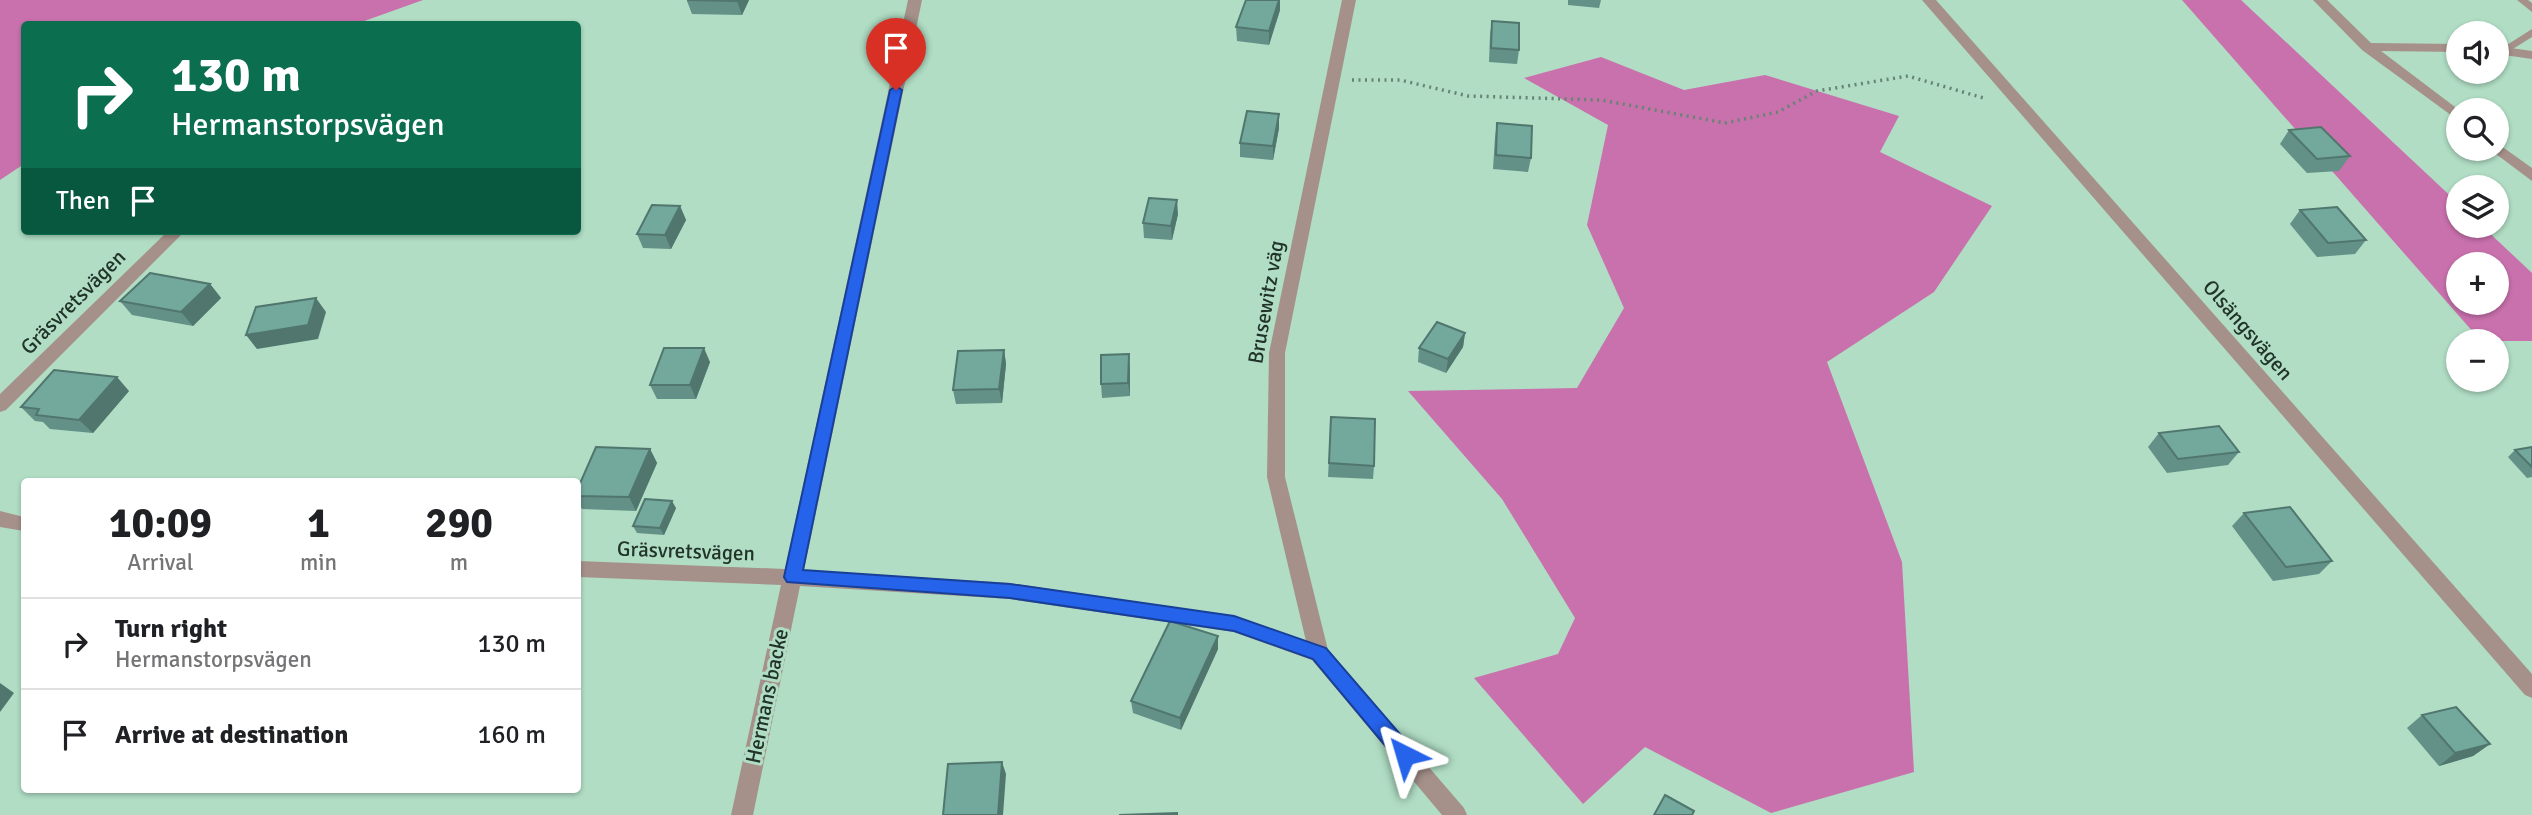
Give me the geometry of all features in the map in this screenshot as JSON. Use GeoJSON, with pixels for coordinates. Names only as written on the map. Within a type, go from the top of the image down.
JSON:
{"type":"FeatureCollection","features":[{"type":"Feature","properties":{"kind":"street","name":"Hermans backe"},"geometry":{"type":"LineString","coordinates":[[742,815],[915,0]]}},
{"type":"Feature","properties":{"kind":"street","name":"Brusewitz väg"},"geometry":{"type":"LineString","coordinates":[[1319,654],[1276,477],[1277,353],[1349,0]]}},
{"type":"Feature","properties":{"kind":"street","name":"Olsängsvägen"},"geometry":{"type":"LineString","coordinates":[[1929,0],[2532,689]]}},
{"type":"Feature","properties":{"kind":"street"},"geometry":{"type":"LineString","coordinates":[[2320,0],[2367,47],[2446,107]]}},
{"type":"Feature","properties":{"kind":"street"},"geometry":{"type":"LineString","coordinates":[[2367,47],[2446,48]]}},
{"type":"Feature","properties":{"kind":"street"},"geometry":{"type":"LineString","coordinates":[[2509,51],[2532,55]]}},
{"type":"Feature","properties":{"kind":"street"},"geometry":{"type":"LineString","coordinates":[[2509,158],[2532,176]]}},
{"type":"Feature","properties":{"kind":"street","name":"Gräsvretsvägen"},"geometry":{"type":"LineString","coordinates":[[0,405],[173,235]]}},
{"type":"Feature","properties":{"kind":"street"},"geometry":{"type":"LineString","coordinates":[[0,519],[21,522]]}},
{"type":"Feature","properties":{"kind":"street","name":"Gräsvretsvägen"},"geometry":{"type":"LineString","coordinates":[[581,569],[793,577],[1010,591],[1234,624],[1319,654]]}},
{"type":"Feature","properties":{"kind":"street"},"geometry":{"type":"LineString","coordinates":[[1319,654],[1457,815]]}},
{"type":"Feature","properties":{"kind":"lane"},"geometry":{"type":"LineString","coordinates":[[2522,0],[2532,9]]}},
{"type":"Feature","properties":{"kind":"lane"},"geometry":{"type":"LineString","coordinates":[[2509,45],[2532,32]]}},
{"type":"Feature","properties":{"kind":"path"},"geometry":{"type":"LineString","coordinates":[[1333,80],[1400,80],[1468,96],[1601,100],[1725,124],[1778,112],[1817,91],[1908,76],[1995,102],[2015,98]]}},
{"type":"Feature","properties":{"kind":"shaded area"},"geometry":{"type":"Polygon","coordinates":[[[0,0],[423,0],[364,21],[21,21],[21,166],[0,180],[0,0]]]}},
{"type":"Feature","properties":{"kind":"shaded area"},"geometry":{"type":"Polygon","coordinates":[[[2182,0],[2241,0],[2446,192],[2446,238],[2495,238],[2532,273],[2532,341],[2509,341],[2509,329],[2470,329],[2458,315],[2509,315],[2509,252],[2446,252],[2446,301],[2182,0]]]}},
{"type":"Feature","properties":{"kind":"shaded area"},"geometry":{"type":"Polygon","coordinates":[[[1601,57],[1684,90],[1765,75],[1899,116],[1880,152],[1992,206],[1934,292],[1827,362],[1902,562],[1914,772],[1771,813],[1645,747],[1583,804],[1474,678],[1558,654],[1575,618],[1502,499],[1408,391],[1577,388],[1624,308],[1587,225],[1608,125],[1524,78],[1601,57]]]}},
{"type":"Feature","properties":{"kind":"building"},"geometry":{"type":"Polygon","coordinates":[[[1246,0],[1279,0],[1269,31],[1236,27],[1246,0]]]}},
{"type":"Feature","properties":{"kind":"building"},"geometry":{"type":"Polygon","coordinates":[[[1492,21],[1519,23],[1519,50],[1491,48],[1492,21]]]}},
{"type":"Feature","properties":{"kind":"building"},"geometry":{"type":"Polygon","coordinates":[[[1247,111],[1279,114],[1273,146],[1240,143],[1247,111]]]}},
{"type":"Feature","properties":{"kind":"building"},"geometry":{"type":"Polygon","coordinates":[[[1497,123],[1532,126],[1531,158],[1496,155],[1497,123]]]}},
{"type":"Feature","properties":{"kind":"building"},"geometry":{"type":"Polygon","coordinates":[[[2321,127],[2350,156],[2317,159],[2289,130],[2321,127]]]}},
{"type":"Feature","properties":{"kind":"building"},"geometry":{"type":"Polygon","coordinates":[[[1149,198],[1177,200],[1171,226],[1143,223],[1149,198]]]}},
{"type":"Feature","properties":{"kind":"building"},"geometry":{"type":"Polygon","coordinates":[[[652,205],[680,206],[665,235],[637,234],[652,205]]]}},
{"type":"Feature","properties":{"kind":"building"},"geometry":{"type":"Polygon","coordinates":[[[2337,207],[2366,240],[2328,243],[2300,210],[2337,207]]]}},
{"type":"Feature","properties":{"kind":"building"},"geometry":{"type":"Polygon","coordinates":[[[150,273],[210,284],[181,312],[120,301],[150,273]]]}},
{"type":"Feature","properties":{"kind":"building"},"geometry":{"type":"Polygon","coordinates":[[[316,298],[308,325],[246,335],[256,307],[316,298]]]}},
{"type":"Feature","properties":{"kind":"building"},"geometry":{"type":"Polygon","coordinates":[[[1437,322],[1465,333],[1448,359],[1419,348],[1437,322]]]}},
{"type":"Feature","properties":{"kind":"building"},"geometry":{"type":"Polygon","coordinates":[[[664,348],[704,348],[690,385],[650,385],[664,348]]]}},
{"type":"Feature","properties":{"kind":"building"},"geometry":{"type":"Polygon","coordinates":[[[1004,350],[999,389],[953,390],[958,351],[1004,350]]]}},
{"type":"Feature","properties":{"kind":"building"},"geometry":{"type":"Polygon","coordinates":[[[1129,354],[1128,383],[1101,384],[1101,355],[1129,354]]]}},
{"type":"Feature","properties":{"kind":"building"},"geometry":{"type":"Polygon","coordinates":[[[54,370],[117,377],[79,420],[36,415],[39,409],[21,407],[54,370]]]}},
{"type":"Feature","properties":{"kind":"building"},"geometry":{"type":"Polygon","coordinates":[[[1331,417],[1375,419],[1374,466],[1329,463],[1331,417]]]}},
{"type":"Feature","properties":{"kind":"building"},"geometry":{"type":"Polygon","coordinates":[[[2219,426],[2239,452],[2178,459],[2159,433],[2219,426]]]}},
{"type":"Feature","properties":{"kind":"building"},"geometry":{"type":"Polygon","coordinates":[[[596,447],[650,449],[629,497],[581,496],[581,481],[596,447]]]}},
{"type":"Feature","properties":{"kind":"building"},"geometry":{"type":"Polygon","coordinates":[[[2532,447],[2532,467],[2515,450],[2532,447]]]}},
{"type":"Feature","properties":{"kind":"building"},"geometry":{"type":"Polygon","coordinates":[[[645,499],[672,501],[660,528],[633,526],[645,499]]]}},
{"type":"Feature","properties":{"kind":"building"},"geometry":{"type":"Polygon","coordinates":[[[2290,507],[2332,561],[2286,567],[2244,513],[2290,507]]]}},
{"type":"Feature","properties":{"kind":"building"},"geometry":{"type":"Polygon","coordinates":[[[1170,621],[1218,636],[1180,718],[1131,701],[1170,621]]]}},
{"type":"Feature","properties":{"kind":"building"},"geometry":{"type":"Polygon","coordinates":[[[2456,707],[2490,744],[2455,753],[2422,715],[2456,707]]]}},
{"type":"Feature","properties":{"kind":"building"},"geometry":{"type":"Polygon","coordinates":[[[1002,762],[998,815],[943,815],[948,764],[1002,762]]]}},
{"type":"Feature","properties":{"kind":"building"},"geometry":{"type":"Polygon","coordinates":[[[1665,795],[1694,811],[1692,815],[1654,815],[1665,795]]]}},
{"type":"Feature","properties":{"kind":"building"},"geometry":{"type":"Polygon","coordinates":[[[1177,813],[1177,815],[1119,815],[1177,813]]]}},
{"type":"Feature","properties":{"kind":"route"},"geometry":{"type":"LineString","coordinates":[[896,90],[793,577],[1010,591],[1234,624],[1319,654],[1405,755]]}}]}
